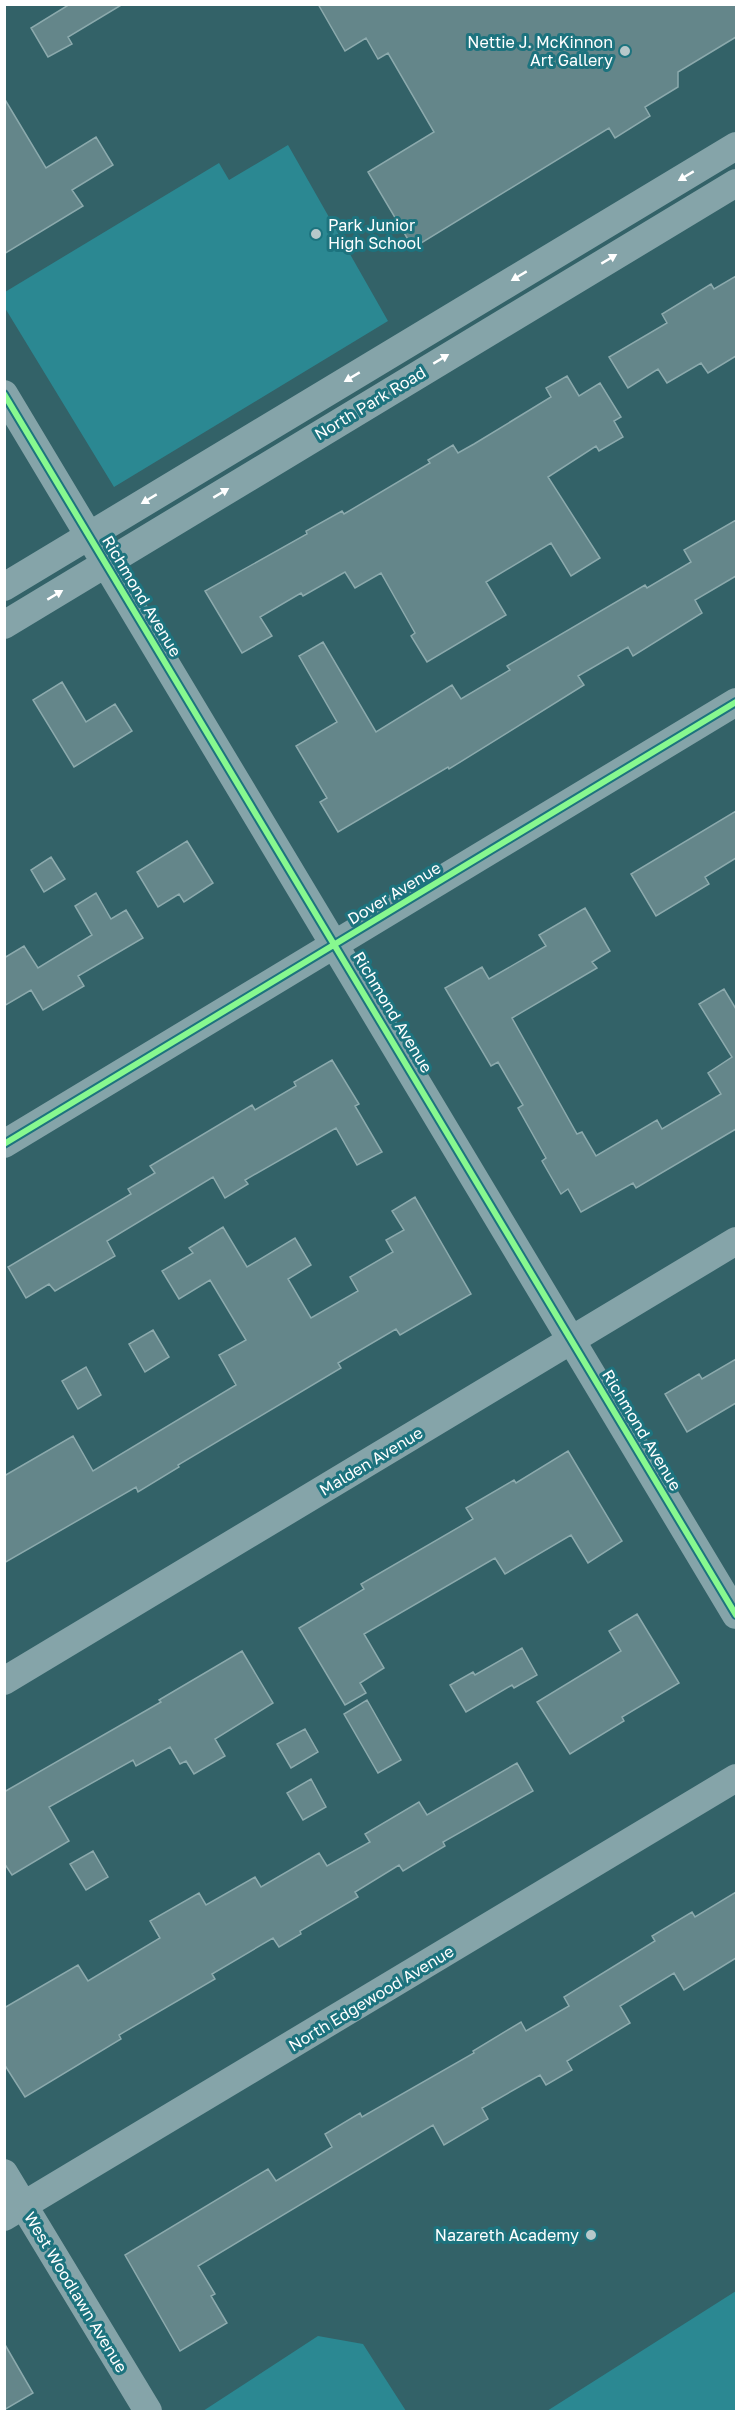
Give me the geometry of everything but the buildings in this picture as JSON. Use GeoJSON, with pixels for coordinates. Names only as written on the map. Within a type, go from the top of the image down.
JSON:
{"type":"FeatureCollection","features":[{"type":"Feature","properties":{"kind":"street","name":"North Park Road"},"geometry":{"type":"LineString","coordinates":[[4,587],[736,146]]}},
{"type":"Feature","properties":{"kind":"street","name":"North Park Road"},"geometry":{"type":"LineString","coordinates":[[4,625],[736,183]]}},
{"type":"Feature","properties":{"kind":"street","name":"Richmond Avenue"},"geometry":{"type":"LineString","coordinates":[[4,394],[336,944],[736,1615]]}},
{"type":"Feature","properties":{"kind":"street","name":"Dover Avenue"},"geometry":{"type":"LineString","coordinates":[[4,1144],[736,702]]}},
{"type":"Feature","properties":{"kind":"street","name":"Malden Avenue"},"geometry":{"type":"LineString","coordinates":[[4,1681],[736,1241]]}},
{"type":"Feature","properties":{"kind":"street","name":"North Edgewood Avenue"},"geometry":{"type":"LineString","coordinates":[[14,2211],[736,1778]]}},
{"type":"Feature","properties":{"kind":"street","name":"West Woodlawn Avenue"},"geometry":{"type":"LineString","coordinates":[[4,2173],[14,2211],[148,2411]]}},
{"type":"Feature","properties":{"kind":"shaded area"},"geometry":{"type":"Polygon","coordinates":[[[288,145],[388,321],[114,487],[5,308],[5,292],[219,163],[229,180],[288,145]]]}},
{"type":"Feature","properties":{"kind":"shaded area"},"geometry":{"type":"Polygon","coordinates":[[[736,2291],[736,2411],[547,2411],[736,2291]]]}},
{"type":"Feature","properties":{"kind":"shaded area"},"geometry":{"type":"Polygon","coordinates":[[[318,2336],[363,2344],[406,2411],[203,2411],[318,2336]]]}},
{"type":"Feature","properties":{"kind":"cycle path"},"geometry":{"type":"LineString","coordinates":[[4,394],[736,1615]]}},
{"type":"Feature","properties":{"kind":"cycle path"},"geometry":{"type":"LineString","coordinates":[[4,1144],[736,702]]}},
{"type":"Feature","properties":{"kind":"place","name":"Nettie J. McKinnon Art Gallery"},"geometry":{"type":"Point","coordinates":[625,51]}},
{"type":"Feature","properties":{"kind":"place","name":"Park Junior High School"},"geometry":{"type":"Point","coordinates":[316,234]}},
{"type":"Feature","properties":{"kind":"place","name":"Nazareth Academy"},"geometry":{"type":"Point","coordinates":[591,2235]}}]}
